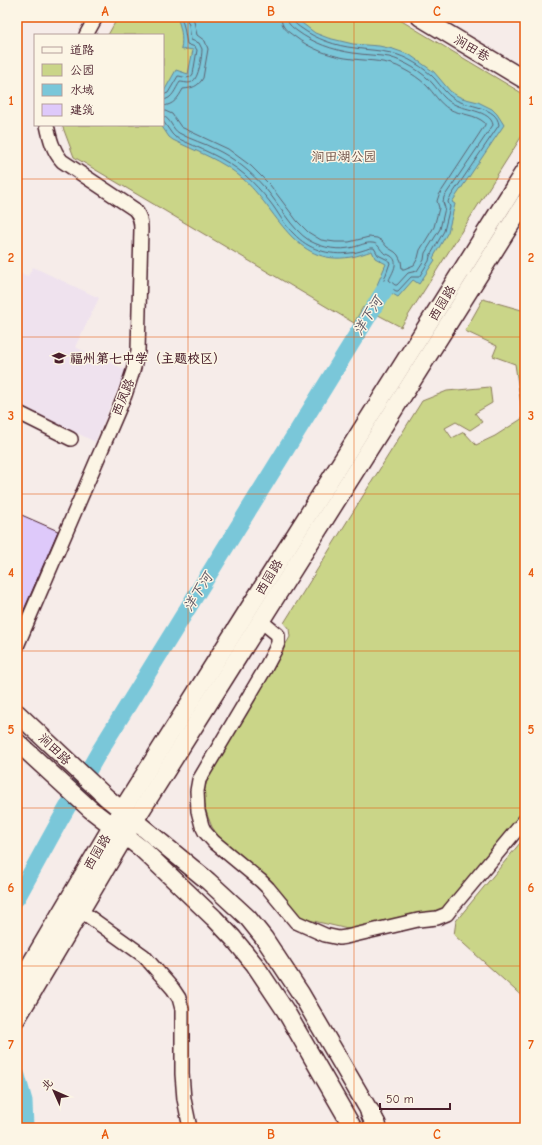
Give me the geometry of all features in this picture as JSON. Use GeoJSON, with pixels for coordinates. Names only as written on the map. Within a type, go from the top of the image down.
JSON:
{"type":"FeatureCollection","features":[{"type":"Feature","properties":{"kind":"main road","name":"涧田巷"},"geometry":{"type":"LineString","coordinates":[[420,17],[525,80]]}},
{"type":"Feature","properties":{"kind":"main road"},"geometry":{"type":"LineString","coordinates":[[439,17],[525,68]]}},
{"type":"Feature","properties":{"kind":"main road","name":"西园路"},"geometry":{"type":"LineString","coordinates":[[129,816],[525,170]]}},
{"type":"Feature","properties":{"kind":"main road","name":"西园路"},"geometry":{"type":"LineString","coordinates":[[17,987],[129,816],[261,621],[525,202]]}},
{"type":"Feature","properties":{"kind":"main road","name":"涧田路"},"geometry":{"type":"LineString","coordinates":[[17,713],[96,788],[208,881],[241,911],[271,949],[307,1003],[375,1123]]}},
{"type":"Feature","properties":{"kind":"main road","name":"涧田路"},"geometry":{"type":"LineString","coordinates":[[17,742],[90,809],[142,849],[214,918],[244,951],[285,1010],[353,1128]]}},
{"type":"Feature","properties":{"kind":"main road","name":"西园路"},"geometry":{"type":"LineString","coordinates":[[17,1018],[81,911],[119,831]]}},
{"type":"Feature","properties":{"kind":"street"},"geometry":{"type":"LineString","coordinates":[[87,34],[96,17]]}},
{"type":"Feature","properties":{"kind":"street","name":"西凤路"},"geometry":{"type":"LineString","coordinates":[[17,646],[125,395],[138,351],[140,216],[134,209],[62,161],[54,150],[50,141],[47,126]]}},
{"type":"Feature","properties":{"kind":"street"},"geometry":{"type":"LineString","coordinates":[[17,412],[71,439]]}},
{"type":"Feature","properties":{"kind":"street"},"geometry":{"type":"LineString","coordinates":[[261,621],[278,635],[278,643],[265,669],[199,780],[197,792],[198,811],[202,826],[209,837],[264,884],[296,922],[325,935],[339,938],[442,916],[450,910],[525,820]]}},
{"type":"Feature","properties":{"kind":"street"},"geometry":{"type":"LineString","coordinates":[[81,911],[144,956],[179,998],[182,1009],[182,1074],[184,1099],[190,1128]]}},
{"type":"Feature","properties":{"kind":"shaded area","name":"福州第七中学（主题校区）"},"geometry":{"type":"Polygon","coordinates":[[[33,267],[99,298],[75,347],[126,370],[95,442],[17,403],[17,273],[28,276],[33,267]]]}},
{"type":"Feature","properties":{"kind":"green space","name":"涧田湖公园"},"geometry":{"type":"Polygon","coordinates":[[[118,17],[395,17],[525,95],[525,131],[401,327],[363,307],[354,323],[74,157],[62,126],[164,126],[164,34],[109,34],[118,17]]]}},
{"type":"Feature","properties":{"kind":"green space"},"geometry":{"type":"Polygon","coordinates":[[[483,299],[525,311],[525,814],[445,910],[401,917],[352,930],[301,918],[270,880],[219,837],[212,827],[205,808],[205,787],[209,775],[290,637],[289,629],[284,623],[422,401],[447,391],[490,387],[492,403],[475,413],[482,422],[470,430],[456,422],[445,428],[452,438],[464,432],[476,445],[495,436],[523,418],[515,364],[493,356],[497,346],[465,331],[483,299]]]}},
{"type":"Feature","properties":{"kind":"green space"},"geometry":{"type":"Polygon","coordinates":[[[525,837],[525,999],[454,935],[456,921],[525,837]]]}},
{"type":"Feature","properties":{"kind":"water","name":"涧田湖公园"},"geometry":{"type":"Polygon","coordinates":[[[177,17],[294,17],[315,33],[328,38],[353,44],[379,46],[410,55],[434,72],[450,91],[462,98],[478,102],[492,109],[497,114],[504,125],[452,202],[455,204],[448,232],[433,258],[435,260],[419,284],[413,280],[398,297],[377,285],[386,264],[375,258],[372,251],[351,257],[331,258],[315,253],[301,245],[288,233],[255,191],[242,178],[218,161],[169,137],[162,126],[164,126],[164,91],[176,70],[188,74],[193,50],[181,49],[182,40],[180,25],[177,17]]]}},
{"type":"Feature","properties":{"kind":"building"},"geometry":{"type":"Polygon","coordinates":[[[17,513],[58,531],[17,626],[17,513]]]}},
{"type":"Feature","properties":{"kind":"waterway","name":"洋下河"},"geometry":{"type":"LineString","coordinates":[[17,898],[99,752],[385,289]]}},
{"type":"Feature","properties":{"kind":"waterway","name":"洋下河"},"geometry":{"type":"LineString","coordinates":[[17,1076],[24,1101],[25,1128]]}},
{"type":"Feature","properties":{"kind":"place","name":"福州第七中学（主题校区）"},"geometry":{"type":"Point","coordinates":[59,358]}}]}
